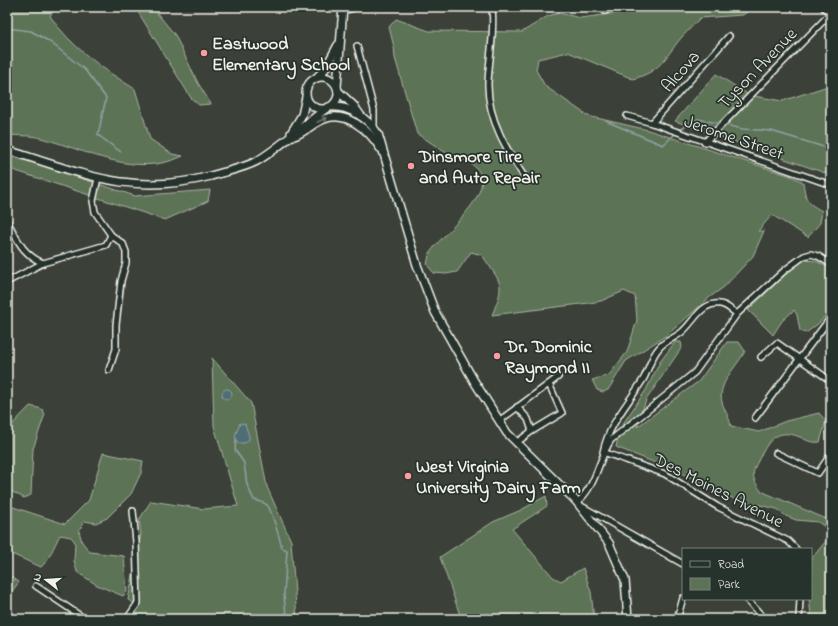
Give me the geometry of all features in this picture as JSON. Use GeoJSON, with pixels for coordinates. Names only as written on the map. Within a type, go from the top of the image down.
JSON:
{"type":"FeatureCollection","features":[{"type":"Feature","properties":{"kind":"main road"},"geometry":{"type":"LineString","coordinates":[[7,150],[98,178],[142,185],[169,184],[194,180],[240,168],[257,161],[288,139],[306,122],[335,101],[343,9]]}},
{"type":"Feature","properties":{"kind":"main road"},"geometry":{"type":"LineString","coordinates":[[288,139],[302,115],[309,83],[325,69],[339,44]]}},
{"type":"Feature","properties":{"kind":"main road"},"geometry":{"type":"LineString","coordinates":[[317,77],[328,78],[378,134],[388,162],[428,298],[442,325],[499,421],[516,443],[577,503],[610,543],[625,580],[628,619]]}},
{"type":"Feature","properties":{"kind":"main road"},"geometry":{"type":"LineString","coordinates":[[306,97],[312,106],[316,108],[340,106],[363,118]]}},
{"type":"Feature","properties":{"kind":"main road"},"geometry":{"type":"LineString","coordinates":[[288,139],[302,133],[322,120],[340,117],[354,122],[372,136],[388,162]]}},
{"type":"Feature","properties":{"kind":"street"},"geometry":{"type":"LineString","coordinates":[[343,9],[358,7]]}},
{"type":"Feature","properties":{"kind":"street"},"geometry":{"type":"LineString","coordinates":[[492,7],[492,36],[488,83],[490,110],[516,164],[527,181]]}},
{"type":"Feature","properties":{"kind":"street"},"geometry":{"type":"LineString","coordinates":[[601,7],[605,11],[613,7]]}},
{"type":"Feature","properties":{"kind":"street"},"geometry":{"type":"LineString","coordinates":[[823,7],[831,14]]}},
{"type":"Feature","properties":{"kind":"street","name":"Tyson Avenue"},"geometry":{"type":"LineString","coordinates":[[705,142],[831,14]]}},
{"type":"Feature","properties":{"kind":"street","name":"Alcova"},"geometry":{"type":"LineString","coordinates":[[652,123],[728,36]]}},
{"type":"Feature","properties":{"kind":"street"},"geometry":{"type":"LineString","coordinates":[[357,46],[374,110],[374,128]]}},
{"type":"Feature","properties":{"kind":"street","name":"Jerome Street"},"geometry":{"type":"LineString","coordinates":[[627,116],[652,123],[831,185]]}},
{"type":"Feature","properties":{"kind":"street"},"geometry":{"type":"LineString","coordinates":[[98,178],[93,201],[95,212],[112,235],[123,244],[126,252],[126,263],[121,281],[116,325],[116,349],[109,370]]}},
{"type":"Feature","properties":{"kind":"street"},"geometry":{"type":"LineString","coordinates":[[7,221],[23,250],[31,258],[43,263]]}},
{"type":"Feature","properties":{"kind":"street"},"geometry":{"type":"LineString","coordinates":[[7,282],[43,263],[106,245],[112,235]]}},
{"type":"Feature","properties":{"kind":"street"},"geometry":{"type":"LineString","coordinates":[[603,452],[611,440],[695,372],[737,314],[784,270],[804,256],[810,254],[818,256],[831,264]]}},
{"type":"Feature","properties":{"kind":"street"},"geometry":{"type":"LineString","coordinates":[[682,563],[577,503],[586,494],[595,480],[606,440],[612,425],[643,379],[653,355],[660,346],[684,330],[698,315],[713,304],[723,304],[737,314]]}},
{"type":"Feature","properties":{"kind":"street"},"geometry":{"type":"LineString","coordinates":[[755,418],[831,317]]}},
{"type":"Feature","properties":{"kind":"street"},"geometry":{"type":"LineString","coordinates":[[761,357],[777,343],[831,381]]}},
{"type":"Feature","properties":{"kind":"street"},"geometry":{"type":"LineString","coordinates":[[499,421],[558,377]]}},
{"type":"Feature","properties":{"kind":"street"},"geometry":{"type":"LineString","coordinates":[[516,443],[532,431],[562,413],[548,384]]}},
{"type":"Feature","properties":{"kind":"street"},"geometry":{"type":"LineString","coordinates":[[517,407],[528,419],[532,431]]}},
{"type":"Feature","properties":{"kind":"street","name":"Des Moines Avenue"},"geometry":{"type":"LineString","coordinates":[[603,452],[665,474],[718,507],[788,541],[795,548]]}},
{"type":"Feature","properties":{"kind":"street"},"geometry":{"type":"LineString","coordinates":[[776,453],[818,473],[831,454]]}},
{"type":"Feature","properties":{"kind":"street"},"geometry":{"type":"LineString","coordinates":[[126,619],[138,603],[136,542],[133,511]]}},
{"type":"Feature","properties":{"kind":"street"},"geometry":{"type":"LineString","coordinates":[[36,586],[76,616],[85,619]]}},
{"type":"Feature","properties":{"kind":"street"},"geometry":{"type":"LineString","coordinates":[[677,619],[682,600]]}},
{"type":"Feature","properties":{"kind":"street"},"geometry":{"type":"LineString","coordinates":[[747,600],[765,619]]}},
{"type":"Feature","properties":{"kind":"street"},"geometry":{"type":"LineString","coordinates":[[799,619],[800,600]]}},
{"type":"Feature","properties":{"kind":"green space"},"geometry":{"type":"Polygon","coordinates":[[[7,7],[56,7],[50,16],[68,38],[100,66],[135,89],[150,139],[172,154],[183,156],[165,162],[147,165],[129,164],[93,155],[41,138],[7,135],[7,7]]]}},
{"type":"Feature","properties":{"kind":"green space"},"geometry":{"type":"Polygon","coordinates":[[[135,7],[152,7],[175,35],[198,83],[211,104],[199,105],[191,98],[135,7]]]}},
{"type":"Feature","properties":{"kind":"green space"},"geometry":{"type":"Polygon","coordinates":[[[663,7],[749,7],[748,11],[743,15],[700,18],[656,68],[633,79],[568,52],[538,59],[536,70],[545,86],[588,116],[648,130],[791,176],[803,182],[806,197],[810,203],[822,211],[820,223],[808,237],[772,215],[758,231],[764,231],[753,256],[724,287],[710,297],[667,335],[626,361],[608,390],[603,392],[597,390],[592,380],[609,375],[627,352],[637,320],[635,296],[624,291],[601,301],[492,315],[500,289],[494,272],[482,255],[471,252],[457,272],[446,274],[434,273],[427,265],[429,254],[473,203],[480,191],[482,180],[478,170],[472,164],[448,154],[417,134],[395,58],[389,27],[396,19],[429,31],[522,32],[548,16],[559,13],[581,18],[663,7]]]}},
{"type":"Feature","properties":{"kind":"green space"},"geometry":{"type":"Polygon","coordinates":[[[716,74],[749,95],[782,101],[831,85],[831,175],[675,121],[716,74]]]}},
{"type":"Feature","properties":{"kind":"green space"},"geometry":{"type":"Polygon","coordinates":[[[7,154],[135,196],[210,190],[208,201],[165,220],[7,168],[7,154]]]}},
{"type":"Feature","properties":{"kind":"green space"},"geometry":{"type":"Polygon","coordinates":[[[804,260],[816,261],[831,269],[831,309],[819,323],[806,333],[800,331],[797,315],[794,310],[782,321],[773,335],[748,310],[799,262],[804,260]]]}},
{"type":"Feature","properties":{"kind":"green space"},"geometry":{"type":"Polygon","coordinates":[[[675,342],[681,342],[682,347],[646,400],[637,427],[699,381],[727,342],[739,342],[745,351],[722,388],[722,402],[731,426],[759,432],[786,421],[819,413],[826,421],[820,442],[810,441],[791,434],[778,435],[773,438],[765,448],[754,469],[754,479],[761,491],[831,521],[831,619],[815,619],[811,615],[809,600],[812,600],[812,558],[826,541],[828,529],[818,522],[796,520],[786,516],[777,509],[734,499],[695,479],[616,447],[620,428],[646,390],[660,362],[675,342]]]}},
{"type":"Feature","properties":{"kind":"green space"},"geometry":{"type":"Polygon","coordinates":[[[212,358],[251,403],[267,487],[291,541],[297,619],[135,619],[136,604],[128,600],[141,534],[139,520],[151,501],[204,509],[238,506],[214,426],[212,358]]]}},
{"type":"Feature","properties":{"kind":"green space"},"geometry":{"type":"Polygon","coordinates":[[[30,406],[42,409],[45,414],[33,449],[31,495],[24,498],[7,489],[7,430],[30,406]]]}},
{"type":"Feature","properties":{"kind":"green space"},"geometry":{"type":"Polygon","coordinates":[[[103,453],[143,461],[141,473],[131,494],[107,518],[96,523],[84,521],[79,531],[82,542],[90,552],[124,556],[127,592],[123,596],[97,585],[77,572],[74,560],[75,542],[71,537],[60,535],[49,557],[41,567],[7,552],[7,505],[65,524],[89,500],[103,453]]]}},
{"type":"Feature","properties":{"kind":"green space"},"geometry":{"type":"Polygon","coordinates":[[[546,496],[547,506],[512,529],[553,577],[561,581],[583,568],[591,592],[594,619],[461,618],[440,557],[493,522],[521,510],[546,496]]]}},
{"type":"Feature","properties":{"kind":"green space"},"geometry":{"type":"Polygon","coordinates":[[[7,574],[19,582],[7,598],[7,574]]]}},
{"type":"Feature","properties":{"kind":"water"},"geometry":{"type":"Polygon","coordinates":[[[225,389],[229,389],[232,394],[229,399],[225,399],[222,396],[222,392],[225,389]]]}},
{"type":"Feature","properties":{"kind":"water"},"geometry":{"type":"Polygon","coordinates":[[[240,423],[245,424],[249,436],[249,440],[245,443],[238,443],[235,436],[240,423]]]}},
{"type":"Feature","properties":{"kind":"waterway"},"geometry":{"type":"LineString","coordinates":[[7,28],[31,31],[50,42],[85,70],[106,98],[98,135],[121,152]]}},
{"type":"Feature","properties":{"kind":"waterway"},"geometry":{"type":"LineString","coordinates":[[681,129],[698,119],[717,123]]}},
{"type":"Feature","properties":{"kind":"waterway"},"geometry":{"type":"LineString","coordinates":[[608,122],[663,145],[674,135]]}},
{"type":"Feature","properties":{"kind":"waterway"},"geometry":{"type":"LineString","coordinates":[[726,125],[742,129],[771,131],[824,147],[831,152]]}},
{"type":"Feature","properties":{"kind":"waterway"},"geometry":{"type":"LineString","coordinates":[[236,439],[235,450],[244,463],[247,485],[254,500],[264,503],[269,507],[282,548],[287,550],[284,594],[288,619]]}},
{"type":"Feature","properties":{"kind":"place","name":"Eastwood Elementary School"},"geometry":{"type":"Point","coordinates":[204,53]}},
{"type":"Feature","properties":{"kind":"place","name":"Dinsmore Tire and Auto Repair"},"geometry":{"type":"Point","coordinates":[411,166]}},
{"type":"Feature","properties":{"kind":"place","name":"Dr. Dominic Raymond II"},"geometry":{"type":"Point","coordinates":[497,356]}},
{"type":"Feature","properties":{"kind":"place","name":"West Virginia University Dairy Farm"},"geometry":{"type":"Point","coordinates":[408,476]}}]}
